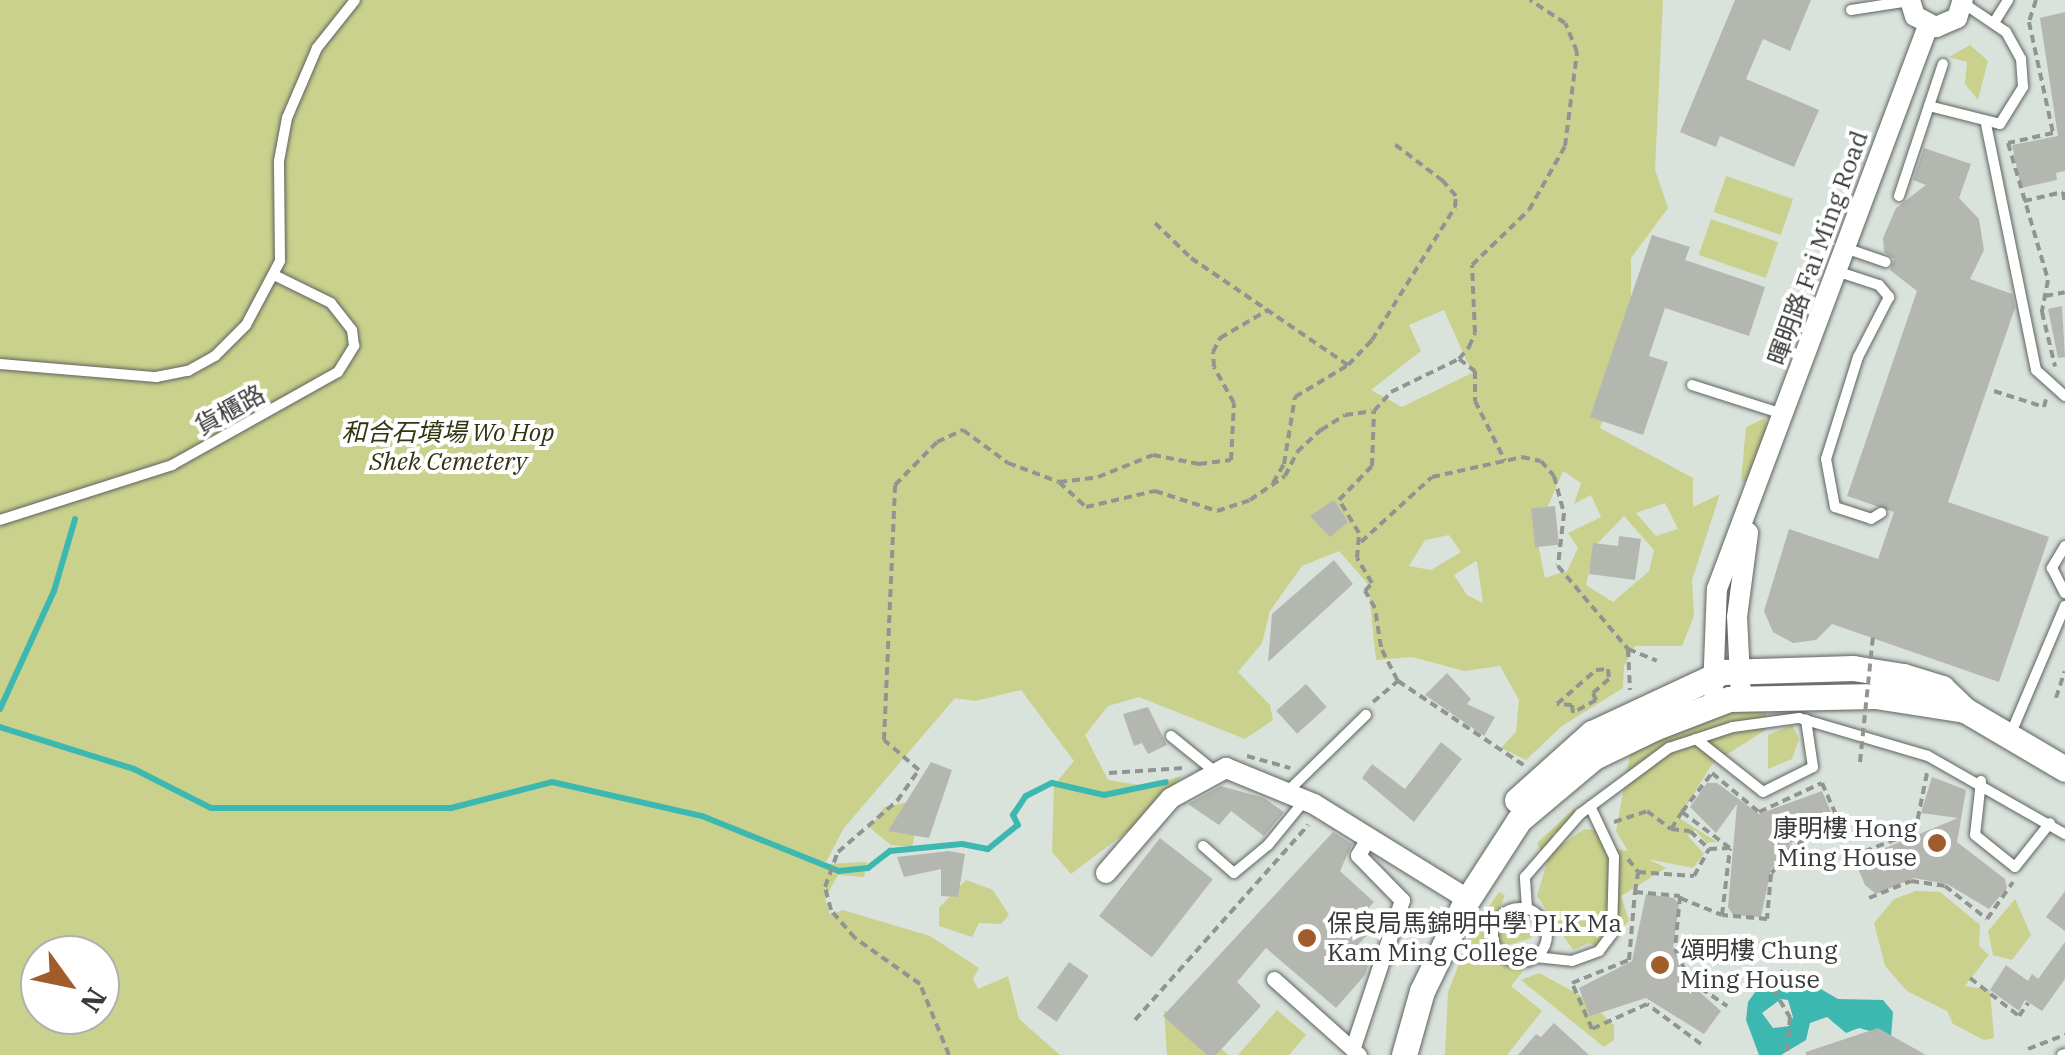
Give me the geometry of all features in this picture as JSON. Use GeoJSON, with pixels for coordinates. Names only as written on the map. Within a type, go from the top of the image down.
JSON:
{"type":"FeatureCollection","features":[{"type":"Feature","properties":{"kind":"street"},"geometry":{"type":"LineString","coordinates":[[1910,1],[1928,26],[1951,23],[1963,2]]}},
{"type":"Feature","properties":{"kind":"street","name":"暉明路 Fai Ming Road"},"geometry":{"type":"LineString","coordinates":[[1713,703],[1717,590],[1928,26]]}},
{"type":"Feature","properties":{"kind":"street","name":"暉明路 Fai Ming Road"},"geometry":{"type":"LineString","coordinates":[[1742,698],[1737,617],[1756,487]]}},
{"type":"Feature","properties":{"kind":"street"},"geometry":{"type":"LineString","coordinates":[[1401,1055],[1461,895],[1490,836],[1550,766],[1626,714],[1713,675],[1739,670],[1853,668],[1903,676],[1942,688],[1965,710],[2012,733],[2065,769]]}},
{"type":"Feature","properties":{"kind":"street"},"geometry":{"type":"LineString","coordinates":[[1461,895],[1519,820],[1566,778],[1594,757],[1713,703],[1833,693],[1965,710]]}},
{"type":"Feature","properties":{"kind":"street"},"geometry":{"type":"LineString","coordinates":[[1106,873],[1171,798],[1214,772],[1248,772],[1297,795],[1461,895]]}},
{"type":"Feature","properties":{"kind":"street"},"geometry":{"type":"LineString","coordinates":[[1274,979],[1356,1049],[1402,900],[1358,854],[1369,837]]}},
{"type":"Feature","properties":{"kind":"lane"},"geometry":{"type":"LineString","coordinates":[[0,364],[156,376],[188,371],[246,325],[274,274],[286,118],[317,48],[355,0]]}},
{"type":"Feature","properties":{"kind":"lane"},"geometry":{"type":"LineString","coordinates":[[1996,21],[2008,0]]}},
{"type":"Feature","properties":{"kind":"lane"},"geometry":{"type":"LineString","coordinates":[[1851,10],[1910,1]]}},
{"type":"Feature","properties":{"kind":"lane"},"geometry":{"type":"LineString","coordinates":[[1929,106],[1986,124],[2006,120],[2024,87],[2021,58],[1996,21],[1963,2]]}},
{"type":"Feature","properties":{"kind":"lane"},"geometry":{"type":"LineString","coordinates":[[1899,196],[1943,64]]}},
{"type":"Feature","properties":{"kind":"lane"},"geometry":{"type":"LineString","coordinates":[[1986,124],[2036,370],[2065,396]]}},
{"type":"Feature","properties":{"kind":"lane"},"geometry":{"type":"LineString","coordinates":[[1844,248],[1886,262]]}},
{"type":"Feature","properties":{"kind":"lane"},"geometry":{"type":"LineString","coordinates":[[1836,271],[1879,285],[1890,297],[1858,357],[1826,459],[1836,507],[1872,519],[1880,512]]}},
{"type":"Feature","properties":{"kind":"lane","name":"貨櫃路"},"geometry":{"type":"LineString","coordinates":[[0,520],[172,466],[338,372],[354,346],[344,318],[332,304],[274,274]]}},
{"type":"Feature","properties":{"kind":"lane"},"geometry":{"type":"LineString","coordinates":[[1692,385],[1784,414]]}},
{"type":"Feature","properties":{"kind":"lane"},"geometry":{"type":"LineString","coordinates":[[2065,546],[2052,568],[2065,592]]}},
{"type":"Feature","properties":{"kind":"lane"},"geometry":{"type":"LineString","coordinates":[[2012,733],[2065,606]]}},
{"type":"Feature","properties":{"kind":"lane"},"geometry":{"type":"LineString","coordinates":[[1203,846],[1234,872],[1268,846],[1297,795],[1364,713]]}},
{"type":"Feature","properties":{"kind":"lane"},"geometry":{"type":"LineString","coordinates":[[1696,739],[1763,792],[1813,767],[1806,720]]}},
{"type":"Feature","properties":{"kind":"lane"},"geometry":{"type":"LineString","coordinates":[[1535,957],[1545,946],[1546,927],[1527,908],[1525,877],[1590,806],[1658,755],[1733,727],[1806,720],[1928,756],[1981,780],[2065,834]]}},
{"type":"Feature","properties":{"kind":"lane"},"geometry":{"type":"LineString","coordinates":[[1171,736],[1214,772]]}},
{"type":"Feature","properties":{"kind":"lane"},"geometry":{"type":"LineString","coordinates":[[1981,780],[1974,835],[2016,867],[2050,823]]}},
{"type":"Feature","properties":{"kind":"lane"},"geometry":{"type":"LineString","coordinates":[[1527,908],[1502,913],[1492,937],[1505,958],[1572,961],[1599,951],[1612,934],[1614,857],[1590,806]]}},
{"type":"Feature","properties":{"kind":"path"},"geometry":{"type":"LineString","coordinates":[[949,1055],[920,984],[876,955],[831,910],[830,865],[920,770],[884,740],[895,485],[937,442],[964,430],[1008,463],[1060,482],[1086,506],[1155,492],[1217,510],[1250,500],[1273,483],[1321,430],[1345,416],[1374,411],[1391,392],[1459,359],[1475,333],[1472,265],[1529,210],[1555,170],[1572,122],[1572,36],[1530,0]]}},
{"type":"Feature","properties":{"kind":"path"},"geometry":{"type":"LineString","coordinates":[[1994,391],[2044,407],[2056,370],[2044,264],[2008,144],[2053,133],[2028,22],[2036,0]]}},
{"type":"Feature","properties":{"kind":"path"},"geometry":{"type":"LineString","coordinates":[[1273,483],[1284,464],[1295,397],[1348,364],[1384,324],[1410,270],[1455,207],[1456,196],[1442,181],[1393,143]]}},
{"type":"Feature","properties":{"kind":"path"},"geometry":{"type":"LineString","coordinates":[[2024,201],[2062,192],[2065,203]]}},
{"type":"Feature","properties":{"kind":"path"},"geometry":{"type":"LineString","coordinates":[[1155,222],[1190,258],[1348,364]]}},
{"type":"Feature","properties":{"kind":"path"},"geometry":{"type":"LineString","coordinates":[[2045,296],[2065,292]]}},
{"type":"Feature","properties":{"kind":"path"},"geometry":{"type":"LineString","coordinates":[[1060,482],[1098,477],[1153,456],[1199,464],[1232,460],[1234,403],[1214,367],[1214,352],[1220,338],[1268,310]]}},
{"type":"Feature","properties":{"kind":"path"},"geometry":{"type":"LineString","coordinates":[[1459,359],[1474,371],[1476,401],[1506,461]]}},
{"type":"Feature","properties":{"kind":"path"},"geometry":{"type":"LineString","coordinates":[[1374,411],[1372,466],[1339,500],[1360,545],[1358,558],[1372,582],[1365,592],[1376,608],[1381,648],[1398,681],[1528,767]]}},
{"type":"Feature","properties":{"kind":"path"},"geometry":{"type":"LineString","coordinates":[[1360,545],[1432,477],[1506,461],[1541,461],[1554,476],[1564,513],[1558,566],[1628,649],[1657,661]]}},
{"type":"Feature","properties":{"kind":"path"},"geometry":{"type":"LineString","coordinates":[[1860,762],[1873,637]]}},
{"type":"Feature","properties":{"kind":"path"},"geometry":{"type":"LineString","coordinates":[[1628,649],[1630,690]]}},
{"type":"Feature","properties":{"kind":"path"},"geometry":{"type":"LineString","coordinates":[[1608,669],[1596,700],[1574,712],[1565,701],[1556,704],[1566,696],[1596,670],[1608,669]]}},
{"type":"Feature","properties":{"kind":"path"},"geometry":{"type":"LineString","coordinates":[[2056,698],[2065,671]]}},
{"type":"Feature","properties":{"kind":"path"},"geometry":{"type":"LineString","coordinates":[[1364,713],[1398,681]]}},
{"type":"Feature","properties":{"kind":"path"},"geometry":{"type":"LineString","coordinates":[[1852,856],[1915,832],[1925,772],[1940,775]]}},
{"type":"Feature","properties":{"kind":"path"},"geometry":{"type":"LineString","coordinates":[[1635,892],[1680,898],[1722,915],[1767,920],[1772,874],[1792,846],[1840,824],[1822,783],[1759,812],[1712,773],[1671,829]]}},
{"type":"Feature","properties":{"kind":"path"},"geometry":{"type":"LineString","coordinates":[[1611,838],[1611,824],[1627,814],[1646,811],[1671,829],[1690,831],[1709,849],[1730,848]]}},
{"type":"Feature","properties":{"kind":"path"},"geometry":{"type":"LineString","coordinates":[[1682,812],[1730,848]]}},
{"type":"Feature","properties":{"kind":"path"},"geometry":{"type":"LineString","coordinates":[[1136,1020],[1311,821]]}},
{"type":"Feature","properties":{"kind":"path"},"geometry":{"type":"LineString","coordinates":[[1722,915],[1730,848]]}},
{"type":"Feature","properties":{"kind":"path"},"geometry":{"type":"LineString","coordinates":[[1620,849],[1638,872],[1629,960],[1572,983],[1585,1014],[1592,1029],[1647,1004],[1702,1044]]}},
{"type":"Feature","properties":{"kind":"path"},"geometry":{"type":"LineString","coordinates":[[1638,872],[1694,876],[1709,849]]}},
{"type":"Feature","properties":{"kind":"path"},"geometry":{"type":"LineString","coordinates":[[1869,898],[1911,881],[1945,886],[1986,919],[2015,883],[2001,872]]}},
{"type":"Feature","properties":{"kind":"path"},"geometry":{"type":"LineString","coordinates":[[1680,898],[1675,949],[1690,980],[1727,1006]]}},
{"type":"Feature","properties":{"kind":"path"},"geometry":{"type":"LineString","coordinates":[[1783,970],[1772,989],[1790,1018],[1787,1052]]}},
{"type":"Feature","properties":{"kind":"path"},"geometry":{"type":"LineString","coordinates":[[1970,978],[2019,1016],[2028,1003]]}},
{"type":"Feature","properties":{"kind":"path"},"geometry":{"type":"LineString","coordinates":[[2028,1049],[2065,1035]]}},
{"type":"Feature","properties":{"kind":"green space","name":"和合石墳場 Wo Hop Shek Cemetery"},"geometry":{"type":"Polygon","coordinates":[[[0,0],[1663,0],[1655,170],[1668,208],[1631,258],[1631,341],[1600,428],[1693,478],[1693,507],[1720,494],[1692,580],[1694,616],[1682,646],[1635,646],[1624,666],[1623,688],[1562,726],[1526,760],[1501,748],[1516,732],[1519,700],[1500,666],[1464,671],[1412,657],[1376,660],[1368,584],[1339,551],[1302,566],[1270,611],[1262,643],[1238,672],[1270,705],[1273,720],[1245,739],[1139,697],[1108,706],[1085,735],[1108,780],[1145,786],[1182,776],[1136,825],[1071,874],[1052,852],[1054,785],[1074,761],[1021,690],[975,701],[955,698],[844,828],[825,864],[867,862],[864,877],[838,875],[825,898],[830,915],[843,910],[930,936],[979,968],[973,979],[978,989],[1008,976],[1019,1019],[1060,1055],[0,1055],[0,0]],[[1444,310],[1409,325],[1421,351],[1371,390],[1402,407],[1472,373],[1444,310]],[[1563,471],[1536,534],[1545,578],[1567,571],[1578,548],[1568,533],[1601,517],[1591,495],[1574,504],[1581,483],[1563,471]],[[1665,503],[1636,513],[1656,536],[1678,529],[1665,503]],[[1624,516],[1595,546],[1586,585],[1613,602],[1649,571],[1654,550],[1624,516]],[[1449,535],[1425,540],[1409,566],[1431,570],[1461,552],[1449,535]],[[1476,561],[1454,575],[1467,595],[1483,603],[1476,561]]]}},
{"type":"Feature","properties":{"kind":"green space"},"geometry":{"type":"Polygon","coordinates":[[[1970,45],[1988,61],[1978,100],[1965,84],[1967,62],[1949,57],[1970,45]]]}},
{"type":"Feature","properties":{"kind":"green space"},"geometry":{"type":"Polygon","coordinates":[[[1726,176],[1793,199],[1781,235],[1714,212],[1726,176]]]}},
{"type":"Feature","properties":{"kind":"green space"},"geometry":{"type":"Polygon","coordinates":[[[1711,219],[1778,242],[1766,278],[1699,255],[1711,219]]]}},
{"type":"Feature","properties":{"kind":"green space"},"geometry":{"type":"Polygon","coordinates":[[[1765,418],[1767,435],[1747,482],[1741,481],[1746,427],[1765,418]]]}},
{"type":"Feature","properties":{"kind":"green space"},"geometry":{"type":"Polygon","coordinates":[[[1765,700],[1767,729],[1712,764],[1679,818],[1717,842],[1707,843],[1695,830],[1688,836],[1704,854],[1693,868],[1648,859],[1666,868],[1621,896],[1629,921],[1603,948],[1589,943],[1573,950],[1537,896],[1547,862],[1537,843],[1575,808],[1577,824],[1552,834],[1563,844],[1584,829],[1600,831],[1611,848],[1628,851],[1616,831],[1631,749],[1675,727],[1765,700]]]}},
{"type":"Feature","properties":{"kind":"green space"},"geometry":{"type":"Polygon","coordinates":[[[1792,725],[1799,739],[1792,759],[1768,769],[1768,735],[1792,725]]]}},
{"type":"Feature","properties":{"kind":"green space"},"geometry":{"type":"Polygon","coordinates":[[[923,799],[912,847],[891,845],[870,828],[884,807],[923,799]]]}},
{"type":"Feature","properties":{"kind":"green space"},"geometry":{"type":"Polygon","coordinates":[[[966,880],[993,890],[1009,915],[1001,924],[979,923],[972,937],[939,926],[939,908],[966,880]]]}},
{"type":"Feature","properties":{"kind":"green space"},"geometry":{"type":"Polygon","coordinates":[[[1916,891],[1940,892],[1980,925],[1979,946],[1989,955],[1965,986],[1990,990],[1994,1038],[1984,1040],[1953,1024],[1947,1011],[1907,991],[1885,966],[1874,923],[1894,899],[1916,891]]]}},
{"type":"Feature","properties":{"kind":"green space"},"geometry":{"type":"Polygon","coordinates":[[[1499,892],[1505,895],[1499,910],[1534,929],[1531,938],[1490,951],[1493,958],[1508,955],[1524,970],[1511,986],[1542,1011],[1507,1055],[1445,1055],[1448,992],[1472,931],[1499,892]]]}},
{"type":"Feature","properties":{"kind":"green space"},"geometry":{"type":"Polygon","coordinates":[[[2015,899],[2031,935],[2012,960],[1993,955],[1988,931],[2015,899]]]}},
{"type":"Feature","properties":{"kind":"green space"},"geometry":{"type":"Polygon","coordinates":[[[1539,973],[1583,997],[1614,1025],[1614,1040],[1604,1047],[1521,980],[1539,973]]]}},
{"type":"Feature","properties":{"kind":"green space"},"geometry":{"type":"Polygon","coordinates":[[[1164,1010],[1223,1050],[1228,1055],[1167,1055],[1164,1010]]]}},
{"type":"Feature","properties":{"kind":"green space"},"geometry":{"type":"Polygon","coordinates":[[[1277,1010],[1306,1035],[1289,1055],[1238,1055],[1277,1010]]]}},
{"type":"Feature","properties":{"kind":"water"},"geometry":{"type":"Polygon","coordinates":[[[1788,970],[1838,999],[1883,1000],[1893,1012],[1891,1037],[1859,1028],[1846,1033],[1827,1017],[1810,1023],[1806,1040],[1781,1055],[1759,1055],[1746,1020],[1748,1002],[1766,977],[1788,970]],[[1781,999],[1762,1013],[1773,1028],[1789,1026],[1793,1017],[1788,1000],[1781,999]]]}},
{"type":"Feature","properties":{"kind":"building"},"geometry":{"type":"Polygon","coordinates":[[[1735,0],[1811,0],[1790,51],[1763,39],[1746,79],[1819,110],[1794,167],[1720,136],[1716,147],[1680,132],[1735,0]]]}},
{"type":"Feature","properties":{"kind":"building"},"geometry":{"type":"Polygon","coordinates":[[[2065,12],[2065,171],[2056,173],[2057,180],[2021,188],[2012,145],[2058,136],[2040,18],[2065,12]]]}},
{"type":"Feature","properties":{"kind":"building"},"geometry":{"type":"Polygon","coordinates":[[[1924,148],[1971,164],[1959,198],[1979,219],[1984,250],[1970,279],[2012,294],[2015,308],[1948,502],[2049,537],[1999,682],[1832,624],[1816,640],[1793,643],[1773,632],[1764,611],[1789,529],[1878,559],[1894,512],[1847,496],[1917,291],[1890,270],[1894,259],[1884,252],[1883,238],[1896,208],[1926,185],[1913,180],[1924,148]]]}},
{"type":"Feature","properties":{"kind":"building"},"geometry":{"type":"Polygon","coordinates":[[[1652,235],[1690,247],[1685,260],[1765,287],[1749,336],[1665,308],[1649,356],[1668,362],[1643,435],[1590,417],[1652,235]]]}},
{"type":"Feature","properties":{"kind":"building"},"geometry":{"type":"Polygon","coordinates":[[[2062,306],[2065,357],[2058,358],[2048,309],[2062,306]]]}},
{"type":"Feature","properties":{"kind":"building"},"geometry":{"type":"Polygon","coordinates":[[[1334,500],[1348,522],[1330,537],[1310,516],[1334,500]]]}},
{"type":"Feature","properties":{"kind":"building"},"geometry":{"type":"Polygon","coordinates":[[[1555,506],[1559,545],[1535,547],[1531,509],[1555,506]]]}},
{"type":"Feature","properties":{"kind":"building"},"geometry":{"type":"Polygon","coordinates":[[[1619,536],[1641,539],[1635,580],[1589,574],[1593,543],[1618,546],[1619,536]]]}},
{"type":"Feature","properties":{"kind":"building"},"geometry":{"type":"Polygon","coordinates":[[[1334,560],[1353,584],[1268,662],[1272,614],[1334,560]]]}},
{"type":"Feature","properties":{"kind":"building"},"geometry":{"type":"Polygon","coordinates":[[[1447,673],[1471,699],[1467,704],[1495,717],[1484,736],[1425,695],[1447,673]]]}},
{"type":"Feature","properties":{"kind":"building"},"geometry":{"type":"Polygon","coordinates":[[[1306,684],[1327,707],[1297,734],[1276,711],[1306,684]]]}},
{"type":"Feature","properties":{"kind":"building"},"geometry":{"type":"Polygon","coordinates":[[[1148,707],[1167,745],[1148,754],[1142,743],[1134,746],[1123,714],[1148,707]]]}},
{"type":"Feature","properties":{"kind":"building"},"geometry":{"type":"Polygon","coordinates":[[[1441,742],[1462,759],[1414,822],[1362,778],[1372,764],[1405,789],[1441,742]]]}},
{"type":"Feature","properties":{"kind":"building"},"geometry":{"type":"Polygon","coordinates":[[[931,762],[952,770],[929,838],[888,831],[931,762]]]}},
{"type":"Feature","properties":{"kind":"building","name":"康明樓 Hong Ming House"},"geometry":{"type":"Polygon","coordinates":[[[1932,777],[1966,790],[1957,842],[2005,879],[2007,888],[1989,909],[1947,884],[1914,878],[1876,894],[1865,885],[1857,866],[1861,858],[1958,818],[1921,813],[1932,777]]]}},
{"type":"Feature","properties":{"kind":"building"},"geometry":{"type":"Polygon","coordinates":[[[1707,783],[1717,783],[1759,814],[1822,791],[1833,817],[1830,825],[1791,843],[1771,869],[1761,917],[1733,915],[1728,907],[1737,804],[1716,833],[1690,807],[1707,783]]]}},
{"type":"Feature","properties":{"kind":"building"},"geometry":{"type":"Polygon","coordinates":[[[1221,786],[1264,798],[1284,812],[1264,836],[1231,811],[1219,825],[1188,804],[1221,786]]]}},
{"type":"Feature","properties":{"kind":"building","name":"保良局馬錦明中學 PLK Ma Kam Ming College"},"geometry":{"type":"Polygon","coordinates":[[[1333,832],[1352,844],[1340,871],[1374,902],[1359,919],[1372,930],[1351,952],[1368,966],[1365,975],[1336,1008],[1266,948],[1237,982],[1261,1006],[1216,1055],[1207,1055],[1163,1016],[1333,832]]]}},
{"type":"Feature","properties":{"kind":"building"},"geometry":{"type":"Polygon","coordinates":[[[1160,838],[1213,879],[1152,957],[1099,916],[1160,838]]]}},
{"type":"Feature","properties":{"kind":"building"},"geometry":{"type":"Polygon","coordinates":[[[949,851],[965,854],[958,897],[941,896],[941,869],[904,877],[897,857],[949,851]]]}},
{"type":"Feature","properties":{"kind":"building"},"geometry":{"type":"Polygon","coordinates":[[[2065,891],[2065,931],[2046,917],[2065,891]]]}},
{"type":"Feature","properties":{"kind":"building","name":"頌明樓 Chung Ming House"},"geometry":{"type":"Polygon","coordinates":[[[1646,894],[1674,898],[1679,905],[1673,948],[1685,979],[1721,1011],[1704,1034],[1646,998],[1590,1016],[1579,988],[1632,961],[1646,894]]]}},
{"type":"Feature","properties":{"kind":"building"},"geometry":{"type":"Polygon","coordinates":[[[2065,942],[2065,979],[2042,1011],[2025,1000],[2019,1011],[1990,990],[2006,965],[2028,981],[2032,974],[2038,979],[2065,942]]]}},
{"type":"Feature","properties":{"kind":"building"},"geometry":{"type":"Polygon","coordinates":[[[1069,962],[1089,976],[1057,1022],[1037,1008],[1069,962]]]}},
{"type":"Feature","properties":{"kind":"building"},"geometry":{"type":"Polygon","coordinates":[[[1554,1023],[1589,1055],[1518,1055],[1536,1034],[1541,1037],[1554,1023]]]}},
{"type":"Feature","properties":{"kind":"building"},"geometry":{"type":"Polygon","coordinates":[[[1878,1028],[1926,1055],[1806,1055],[1806,1052],[1878,1028]]]}},
{"type":"Feature","properties":{"kind":"waterway"},"geometry":{"type":"LineString","coordinates":[[0,709],[54,591],[75,519]]}},
{"type":"Feature","properties":{"kind":"waterway"},"geometry":{"type":"LineString","coordinates":[[0,727],[134,769],[211,808],[451,808],[552,782],[702,816],[839,871],[868,868],[890,851],[962,844],[988,849],[1018,825],[1013,815],[1026,796],[1052,783],[1104,795],[1166,782]]}},
{"type":"Feature","properties":{"kind":"place","name":"康明樓 Hong Ming House"},"geometry":{"type":"Point","coordinates":[1937,843]}},
{"type":"Feature","properties":{"kind":"place","name":"保良局馬錦明中學 PLK Ma Kam Ming College"},"geometry":{"type":"Point","coordinates":[1307,938]}},
{"type":"Feature","properties":{"kind":"place","name":"頌明樓 Chung Ming House"},"geometry":{"type":"Point","coordinates":[1660,965]}}]}
